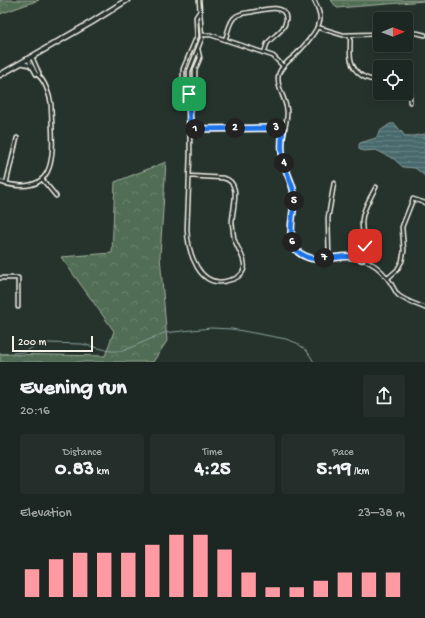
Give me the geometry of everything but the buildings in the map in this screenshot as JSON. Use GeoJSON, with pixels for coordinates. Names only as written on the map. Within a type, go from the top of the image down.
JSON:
{"type":"FeatureCollection","features":[{"type":"Feature","properties":{"kind":"main road"},"geometry":{"type":"LineString","coordinates":[[0,75],[127,0]]}},
{"type":"Feature","properties":{"kind":"street"},"geometry":{"type":"LineString","coordinates":[[189,176],[227,178],[234,184],[235,190],[232,217],[234,238],[244,262],[244,268],[241,274],[233,280],[223,283],[205,278],[197,268],[189,248],[187,237],[190,129],[189,71],[202,38],[199,0]]}},
{"type":"Feature","properties":{"kind":"street"},"geometry":{"type":"LineString","coordinates":[[314,0],[320,18],[317,27],[308,42],[283,66],[278,78],[287,112],[281,142],[282,154],[293,188],[294,198],[290,233],[292,243],[297,252],[306,257],[317,259],[346,256],[358,257],[370,262],[379,268],[388,278],[398,294],[405,299],[425,308]]}},
{"type":"Feature","properties":{"kind":"street"},"geometry":{"type":"LineString","coordinates":[[225,40],[232,19],[236,15],[266,9],[275,8],[281,10],[285,14],[286,20],[284,27],[267,44],[264,53]]}},
{"type":"Feature","properties":{"kind":"street"},"geometry":{"type":"LineString","coordinates":[[189,94],[183,88],[183,69],[197,36],[196,17],[200,10]]}},
{"type":"Feature","properties":{"kind":"street"},"geometry":{"type":"LineString","coordinates":[[317,27],[343,35],[373,34]]}},
{"type":"Feature","properties":{"kind":"street"},"geometry":{"type":"LineString","coordinates":[[413,32],[417,32],[425,35]]}},
{"type":"Feature","properties":{"kind":"street"},"geometry":{"type":"LineString","coordinates":[[202,35],[211,35],[273,56],[283,66]]}},
{"type":"Feature","properties":{"kind":"street"},"geometry":{"type":"LineString","coordinates":[[350,35],[351,60],[355,69],[362,76],[373,79]]}},
{"type":"Feature","properties":{"kind":"street"},"geometry":{"type":"LineString","coordinates":[[189,104],[195,98],[195,70],[200,58],[198,49]]}},
{"type":"Feature","properties":{"kind":"street"},"geometry":{"type":"LineString","coordinates":[[0,182],[14,186],[28,186],[36,184],[46,176],[50,168],[53,157],[51,103],[50,95],[39,75],[36,74],[36,59],[39,53]]}},
{"type":"Feature","properties":{"kind":"street"},"geometry":{"type":"LineString","coordinates":[[30,58],[35,68]]}},
{"type":"Feature","properties":{"kind":"street"},"geometry":{"type":"LineString","coordinates":[[21,63],[35,68]]}},
{"type":"Feature","properties":{"kind":"street"},"geometry":{"type":"LineString","coordinates":[[190,129],[277,128],[283,130]]}},
{"type":"Feature","properties":{"kind":"street"},"geometry":{"type":"LineString","coordinates":[[6,184],[17,138]]}},
{"type":"Feature","properties":{"kind":"street"},"geometry":{"type":"LineString","coordinates":[[42,179],[56,196]]}},
{"type":"Feature","properties":{"kind":"street"},"geometry":{"type":"LineString","coordinates":[[329,258],[328,218],[334,183]]}},
{"type":"Feature","properties":{"kind":"street"},"geometry":{"type":"LineString","coordinates":[[362,259],[365,246],[362,220],[376,187]]}},
{"type":"Feature","properties":{"kind":"street"},"geometry":{"type":"LineString","coordinates":[[388,278],[402,261],[404,251],[402,227],[413,199],[425,204]]}},
{"type":"Feature","properties":{"kind":"street"},"geometry":{"type":"LineString","coordinates":[[0,278],[18,278],[18,307]]}},
{"type":"Feature","properties":{"kind":"green space"},"geometry":{"type":"Polygon","coordinates":[[[0,0],[39,0],[0,14],[0,0]]]}},
{"type":"Feature","properties":{"kind":"green space"},"geometry":{"type":"Polygon","coordinates":[[[331,0],[425,0],[425,1],[337,8],[331,0]]]}},
{"type":"Feature","properties":{"kind":"green space"},"geometry":{"type":"Polygon","coordinates":[[[166,162],[160,256],[167,341],[153,362],[0,362],[0,354],[105,356],[114,331],[61,257],[112,253],[115,182],[166,162]]]}},
{"type":"Feature","properties":{"kind":"water"},"geometry":{"type":"Polygon","coordinates":[[[390,124],[395,124],[405,136],[425,134],[425,176],[415,168],[403,167],[394,159],[376,150],[363,151],[359,149],[360,143],[376,138],[380,131],[390,124]]]}},
{"type":"Feature","properties":{"kind":"waterway"},"geometry":{"type":"LineString","coordinates":[[0,354],[25,352],[38,344],[48,343],[82,344],[111,351],[123,351],[164,333],[211,328],[232,329],[286,339],[297,343],[307,351],[314,362]]}},
{"type":"Feature","properties":{"kind":"route"},"geometry":{"type":"LineString","coordinates":[[189,94],[190,129],[277,128],[283,130],[281,142],[282,154],[293,188],[294,198],[290,233],[292,243],[297,252],[306,257],[317,259],[346,256],[358,257],[362,259],[365,246]]}}]}
